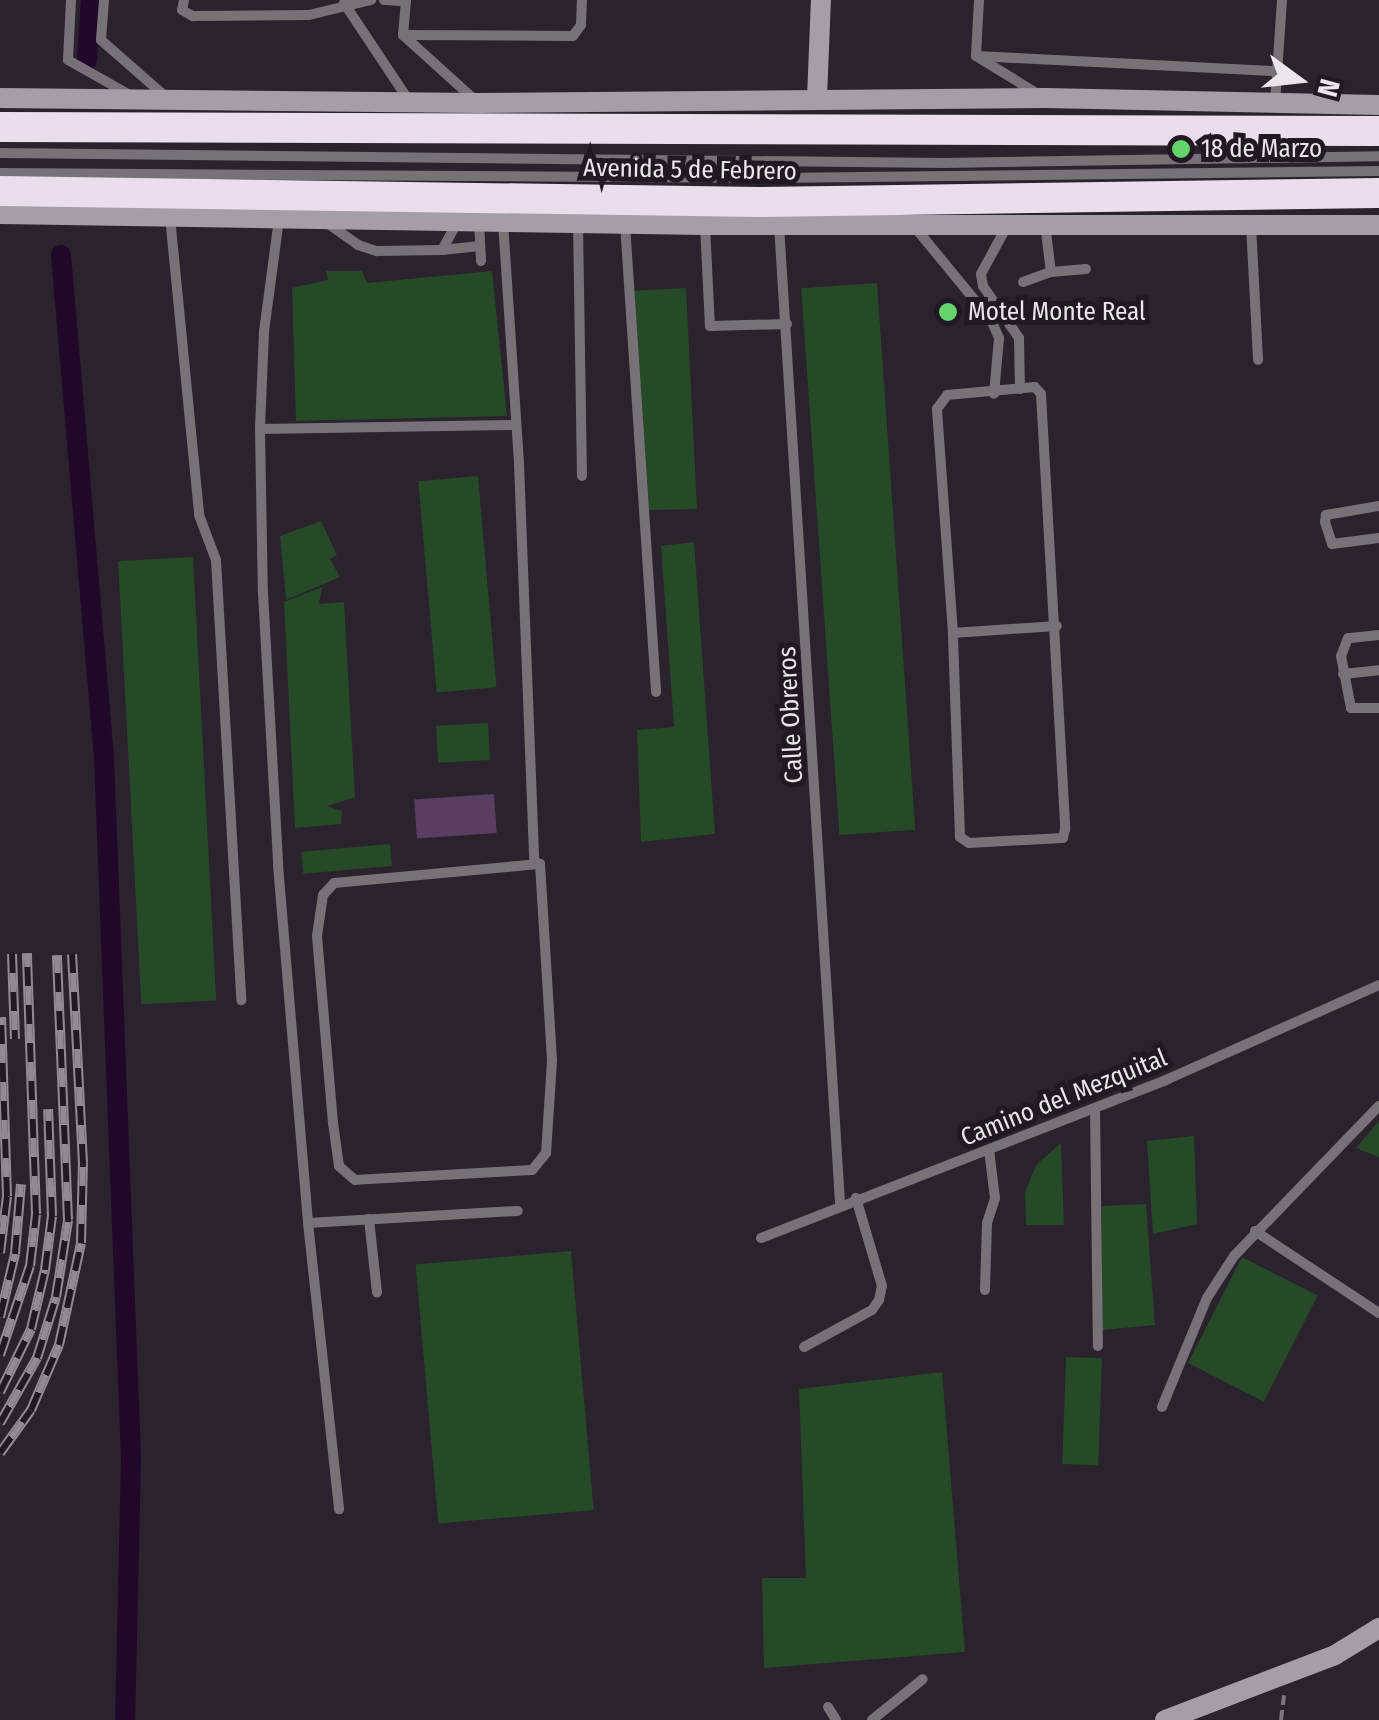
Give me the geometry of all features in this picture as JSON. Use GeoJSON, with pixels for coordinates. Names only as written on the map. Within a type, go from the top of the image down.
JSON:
{"type":"FeatureCollection","features":[{"type":"Feature","properties":{"kind":"highway","name":"Avenida 5 de Febrero"},"geometry":{"type":"LineString","coordinates":[[0,127],[1379,131]]}},
{"type":"Feature","properties":{"kind":"highway","name":"Avenida 5 de Febrero"},"geometry":{"type":"LineString","coordinates":[[0,191],[758,202],[1379,192]]}},
{"type":"Feature","properties":{"kind":"main road"},"geometry":{"type":"LineString","coordinates":[[817,98],[821,0]]}},
{"type":"Feature","properties":{"kind":"main road"},"geometry":{"type":"LineString","coordinates":[[0,98],[410,102],[1045,98],[1379,105]]}},
{"type":"Feature","properties":{"kind":"main road"},"geometry":{"type":"LineString","coordinates":[[0,214],[705,225],[1379,225]]}},
{"type":"Feature","properties":{"kind":"main road"},"geometry":{"type":"LineString","coordinates":[[1165,1720],[1335,1655],[1379,1628]]}},
{"type":"Feature","properties":{"kind":"lane"},"geometry":{"type":"LineString","coordinates":[[71,0],[68,60],[138,100]]}},
{"type":"Feature","properties":{"kind":"lane"},"geometry":{"type":"LineString","coordinates":[[104,0],[100,40],[169,100]]}},
{"type":"Feature","properties":{"kind":"lane"},"geometry":{"type":"LineString","coordinates":[[184,0],[182,10],[193,16],[309,15],[344,2],[371,0]]}},
{"type":"Feature","properties":{"kind":"lane"},"geometry":{"type":"LineString","coordinates":[[384,0],[406,0],[403,35]]}},
{"type":"Feature","properties":{"kind":"lane"},"geometry":{"type":"LineString","coordinates":[[403,35],[574,36],[581,25],[582,0]]}},
{"type":"Feature","properties":{"kind":"lane"},"geometry":{"type":"LineString","coordinates":[[976,56],[979,0]]}},
{"type":"Feature","properties":{"kind":"lane"},"geometry":{"type":"LineString","coordinates":[[1274,104],[1282,0]]}},
{"type":"Feature","properties":{"kind":"lane"},"geometry":{"type":"LineString","coordinates":[[344,2],[410,102]]}},
{"type":"Feature","properties":{"kind":"lane"},"geometry":{"type":"LineString","coordinates":[[403,35],[478,102]]}},
{"type":"Feature","properties":{"kind":"lane"},"geometry":{"type":"LineString","coordinates":[[976,56],[1276,71]]}},
{"type":"Feature","properties":{"kind":"lane"},"geometry":{"type":"LineString","coordinates":[[976,56],[1045,98]]}},
{"type":"Feature","properties":{"kind":"lane"},"geometry":{"type":"LineString","coordinates":[[0,153],[904,163],[1379,156]]}},
{"type":"Feature","properties":{"kind":"lane"},"geometry":{"type":"LineString","coordinates":[[0,173],[774,178],[1379,172]]}},
{"type":"Feature","properties":{"kind":"lane"},"geometry":{"type":"LineString","coordinates":[[170,216],[198,515],[216,560],[241,1000]]}},
{"type":"Feature","properties":{"kind":"lane"},"geometry":{"type":"LineString","coordinates":[[280,218],[269,274],[260,429],[263,593],[277,846],[308,1223],[339,1509]]}},
{"type":"Feature","properties":{"kind":"lane"},"geometry":{"type":"LineString","coordinates":[[322,219],[358,245],[377,251],[480,246]]}},
{"type":"Feature","properties":{"kind":"lane"},"geometry":{"type":"LineString","coordinates":[[442,250],[468,221],[480,246],[481,260]]}},
{"type":"Feature","properties":{"kind":"lane"},"geometry":{"type":"LineString","coordinates":[[503,222],[516,425],[534,862],[540,864]]}},
{"type":"Feature","properties":{"kind":"lane"},"geometry":{"type":"LineString","coordinates":[[578,222],[582,476]]}},
{"type":"Feature","properties":{"kind":"lane"},"geometry":{"type":"LineString","coordinates":[[911,222],[990,320],[999,338],[994,394]]}},
{"type":"Feature","properties":{"kind":"lane"},"geometry":{"type":"LineString","coordinates":[[625,223],[656,692]]}},
{"type":"Feature","properties":{"kind":"lane"},"geometry":{"type":"LineString","coordinates":[[1009,223],[981,274],[983,286],[1019,338],[1020,389]]}},
{"type":"Feature","properties":{"kind":"lane"},"geometry":{"type":"LineString","coordinates":[[1045,223],[1051,272]]}},
{"type":"Feature","properties":{"kind":"lane"},"geometry":{"type":"LineString","coordinates":[[1251,224],[1258,360]]}},
{"type":"Feature","properties":{"kind":"lane"},"geometry":{"type":"LineString","coordinates":[[705,225],[710,326],[787,324]]}},
{"type":"Feature","properties":{"kind":"lane","name":"Calle Obreros"},"geometry":{"type":"LineString","coordinates":[[779,225],[840,1204]]}},
{"type":"Feature","properties":{"kind":"lane"},"geometry":{"type":"LineString","coordinates":[[1023,282],[1051,272],[1086,268]]}},
{"type":"Feature","properties":{"kind":"lane"},"geometry":{"type":"LineString","coordinates":[[1035,387],[1041,394],[1057,626],[1065,829],[1062,838],[980,845],[960,837],[953,633],[937,409],[948,395],[1020,389],[1035,387]]}},
{"type":"Feature","properties":{"kind":"lane"},"geometry":{"type":"LineString","coordinates":[[260,429],[516,425]]}},
{"type":"Feature","properties":{"kind":"lane"},"geometry":{"type":"LineString","coordinates":[[1379,506],[1326,515],[1325,522],[1332,544],[1379,538]]}},
{"type":"Feature","properties":{"kind":"lane"},"geometry":{"type":"LineString","coordinates":[[953,633],[1057,626]]}},
{"type":"Feature","properties":{"kind":"lane"},"geometry":{"type":"LineString","coordinates":[[1379,634],[1343,642],[1350,708],[1379,708]]}},
{"type":"Feature","properties":{"kind":"lane"},"geometry":{"type":"LineString","coordinates":[[1344,674],[1379,670]]}},
{"type":"Feature","properties":{"kind":"lane"},"geometry":{"type":"LineString","coordinates":[[540,864],[552,1060],[546,1153],[532,1170],[355,1180],[339,1166],[333,1123],[318,936],[323,896],[334,883],[540,864]]}},
{"type":"Feature","properties":{"kind":"lane","name":"Camino del Mezquital"},"geometry":{"type":"LineString","coordinates":[[760,1238],[1095,1108],[1379,986]]}},
{"type":"Feature","properties":{"kind":"lane"},"geometry":{"type":"LineString","coordinates":[[1095,1108],[1098,1346]]}},
{"type":"Feature","properties":{"kind":"lane"},"geometry":{"type":"LineString","coordinates":[[1162,1407],[1206,1298],[1256,1231],[1378,1110]]}},
{"type":"Feature","properties":{"kind":"lane"},"geometry":{"type":"LineString","coordinates":[[985,1290],[986,1222],[995,1198],[990,1150]]}},
{"type":"Feature","properties":{"kind":"lane"},"geometry":{"type":"LineString","coordinates":[[804,1348],[872,1310],[879,1300],[882,1286],[856,1198]]}},
{"type":"Feature","properties":{"kind":"lane"},"geometry":{"type":"LineString","coordinates":[[308,1223],[518,1210]]}},
{"type":"Feature","properties":{"kind":"lane"},"geometry":{"type":"LineString","coordinates":[[369,1219],[377,1292]]}},
{"type":"Feature","properties":{"kind":"lane"},"geometry":{"type":"LineString","coordinates":[[1256,1231],[1379,1313]]}},
{"type":"Feature","properties":{"kind":"lane"},"geometry":{"type":"LineString","coordinates":[[872,1720],[922,1679]]}},
{"type":"Feature","properties":{"kind":"lane"},"geometry":{"type":"LineString","coordinates":[[828,1707],[836,1720]]}},
{"type":"Feature","properties":{"kind":"path"},"geometry":{"type":"LineString","coordinates":[[1281,1720],[1282,1710]]}},
{"type":"Feature","properties":{"kind":"shaded area"},"geometry":{"type":"Polygon","coordinates":[[[494,794],[497,833],[417,838],[414,800],[494,794]]]}},
{"type":"Feature","properties":{"kind":"building"},"geometry":{"type":"Polygon","coordinates":[[[326,271],[362,271],[367,283],[492,271],[507,416],[296,421],[292,288],[328,280],[326,271]]]}},
{"type":"Feature","properties":{"kind":"building"},"geometry":{"type":"Polygon","coordinates":[[[877,283],[915,830],[839,835],[801,288],[877,283]]]}},
{"type":"Feature","properties":{"kind":"building"},"geometry":{"type":"Polygon","coordinates":[[[686,288],[697,509],[649,510],[628,291],[686,288]]]}},
{"type":"Feature","properties":{"kind":"building"},"geometry":{"type":"Polygon","coordinates":[[[478,476],[496,687],[437,692],[418,481],[478,476]]]}},
{"type":"Feature","properties":{"kind":"building"},"geometry":{"type":"Polygon","coordinates":[[[321,521],[337,555],[330,559],[340,577],[286,600],[280,536],[321,521]]]}},
{"type":"Feature","properties":{"kind":"building"},"geometry":{"type":"Polygon","coordinates":[[[694,542],[715,834],[641,842],[637,730],[674,727],[661,546],[694,542]]]}},
{"type":"Feature","properties":{"kind":"building"},"geometry":{"type":"Polygon","coordinates":[[[193,557],[216,1000],[141,1004],[118,561],[193,557]]]}},
{"type":"Feature","properties":{"kind":"building"},"geometry":{"type":"Polygon","coordinates":[[[322,587],[319,604],[344,602],[355,797],[327,806],[342,811],[341,824],[295,828],[284,602],[322,587]]]}},
{"type":"Feature","properties":{"kind":"building"},"geometry":{"type":"Polygon","coordinates":[[[488,723],[490,760],[438,763],[436,726],[488,723]]]}},
{"type":"Feature","properties":{"kind":"building"},"geometry":{"type":"Polygon","coordinates":[[[390,844],[392,866],[303,874],[301,852],[390,844]]]}},
{"type":"Feature","properties":{"kind":"building"},"geometry":{"type":"Polygon","coordinates":[[[1379,1121],[1379,1157],[1356,1148],[1379,1121]]]}},
{"type":"Feature","properties":{"kind":"building"},"geometry":{"type":"Polygon","coordinates":[[[1194,1136],[1197,1224],[1153,1234],[1147,1141],[1194,1136]]]}},
{"type":"Feature","properties":{"kind":"building"},"geometry":{"type":"Polygon","coordinates":[[[1061,1143],[1064,1225],[1026,1225],[1025,1192],[1036,1165],[1061,1143]]]}},
{"type":"Feature","properties":{"kind":"building"},"geometry":{"type":"Polygon","coordinates":[[[1146,1204],[1155,1325],[1102,1330],[1102,1206],[1146,1204]]]}},
{"type":"Feature","properties":{"kind":"building"},"geometry":{"type":"Polygon","coordinates":[[[571,1251],[594,1510],[438,1524],[416,1265],[571,1251]]]}},
{"type":"Feature","properties":{"kind":"building"},"geometry":{"type":"Polygon","coordinates":[[[1242,1257],[1318,1296],[1264,1402],[1188,1363],[1242,1257]]]}},
{"type":"Feature","properties":{"kind":"building"},"geometry":{"type":"Polygon","coordinates":[[[1066,1357],[1102,1358],[1098,1465],[1062,1464],[1066,1357]]]}},
{"type":"Feature","properties":{"kind":"building"},"geometry":{"type":"Polygon","coordinates":[[[942,1372],[965,1652],[764,1668],[762,1578],[806,1578],[799,1389],[942,1372]]]}},
{"type":"Feature","properties":{"kind":"waterway"},"geometry":{"type":"LineString","coordinates":[[87,60],[91,0]]}},
{"type":"Feature","properties":{"kind":"waterway"},"geometry":{"type":"LineString","coordinates":[[61,255],[104,758],[131,1459],[125,1720]]}},
{"type":"Feature","properties":{"kind":"railway"},"geometry":{"type":"LineString","coordinates":[[0,1355],[30,1266],[36,1214],[27,953]]}},
{"type":"Feature","properties":{"kind":"railway"},"geometry":{"type":"LineString","coordinates":[[12,954],[15,1039]]}},
{"type":"Feature","properties":{"kind":"railway"},"geometry":{"type":"LineString","coordinates":[[0,1453],[31,1410],[59,1345],[81,1243],[83,1163],[72,954]]}},
{"type":"Feature","properties":{"kind":"railway"},"geometry":{"type":"LineString","coordinates":[[0,1423],[37,1358],[56,1297],[68,1220],[57,955]]}},
{"type":"Feature","properties":{"kind":"railway"},"geometry":{"type":"LineString","coordinates":[[0,1253],[7,1196],[1,1017]]}},
{"type":"Feature","properties":{"kind":"railway"},"geometry":{"type":"LineString","coordinates":[[0,1392],[31,1329],[45,1270],[52,1216],[48,1109]]}},
{"type":"Feature","properties":{"kind":"railway"},"geometry":{"type":"LineString","coordinates":[[0,1317],[15,1254],[21,1184]]}},
{"type":"Feature","properties":{"kind":"place","name":"18 de Marzo"},"geometry":{"type":"Point","coordinates":[1181,149]}},
{"type":"Feature","properties":{"kind":"place","name":"Motel Monte Real"},"geometry":{"type":"Point","coordinates":[948,312]}}]}
